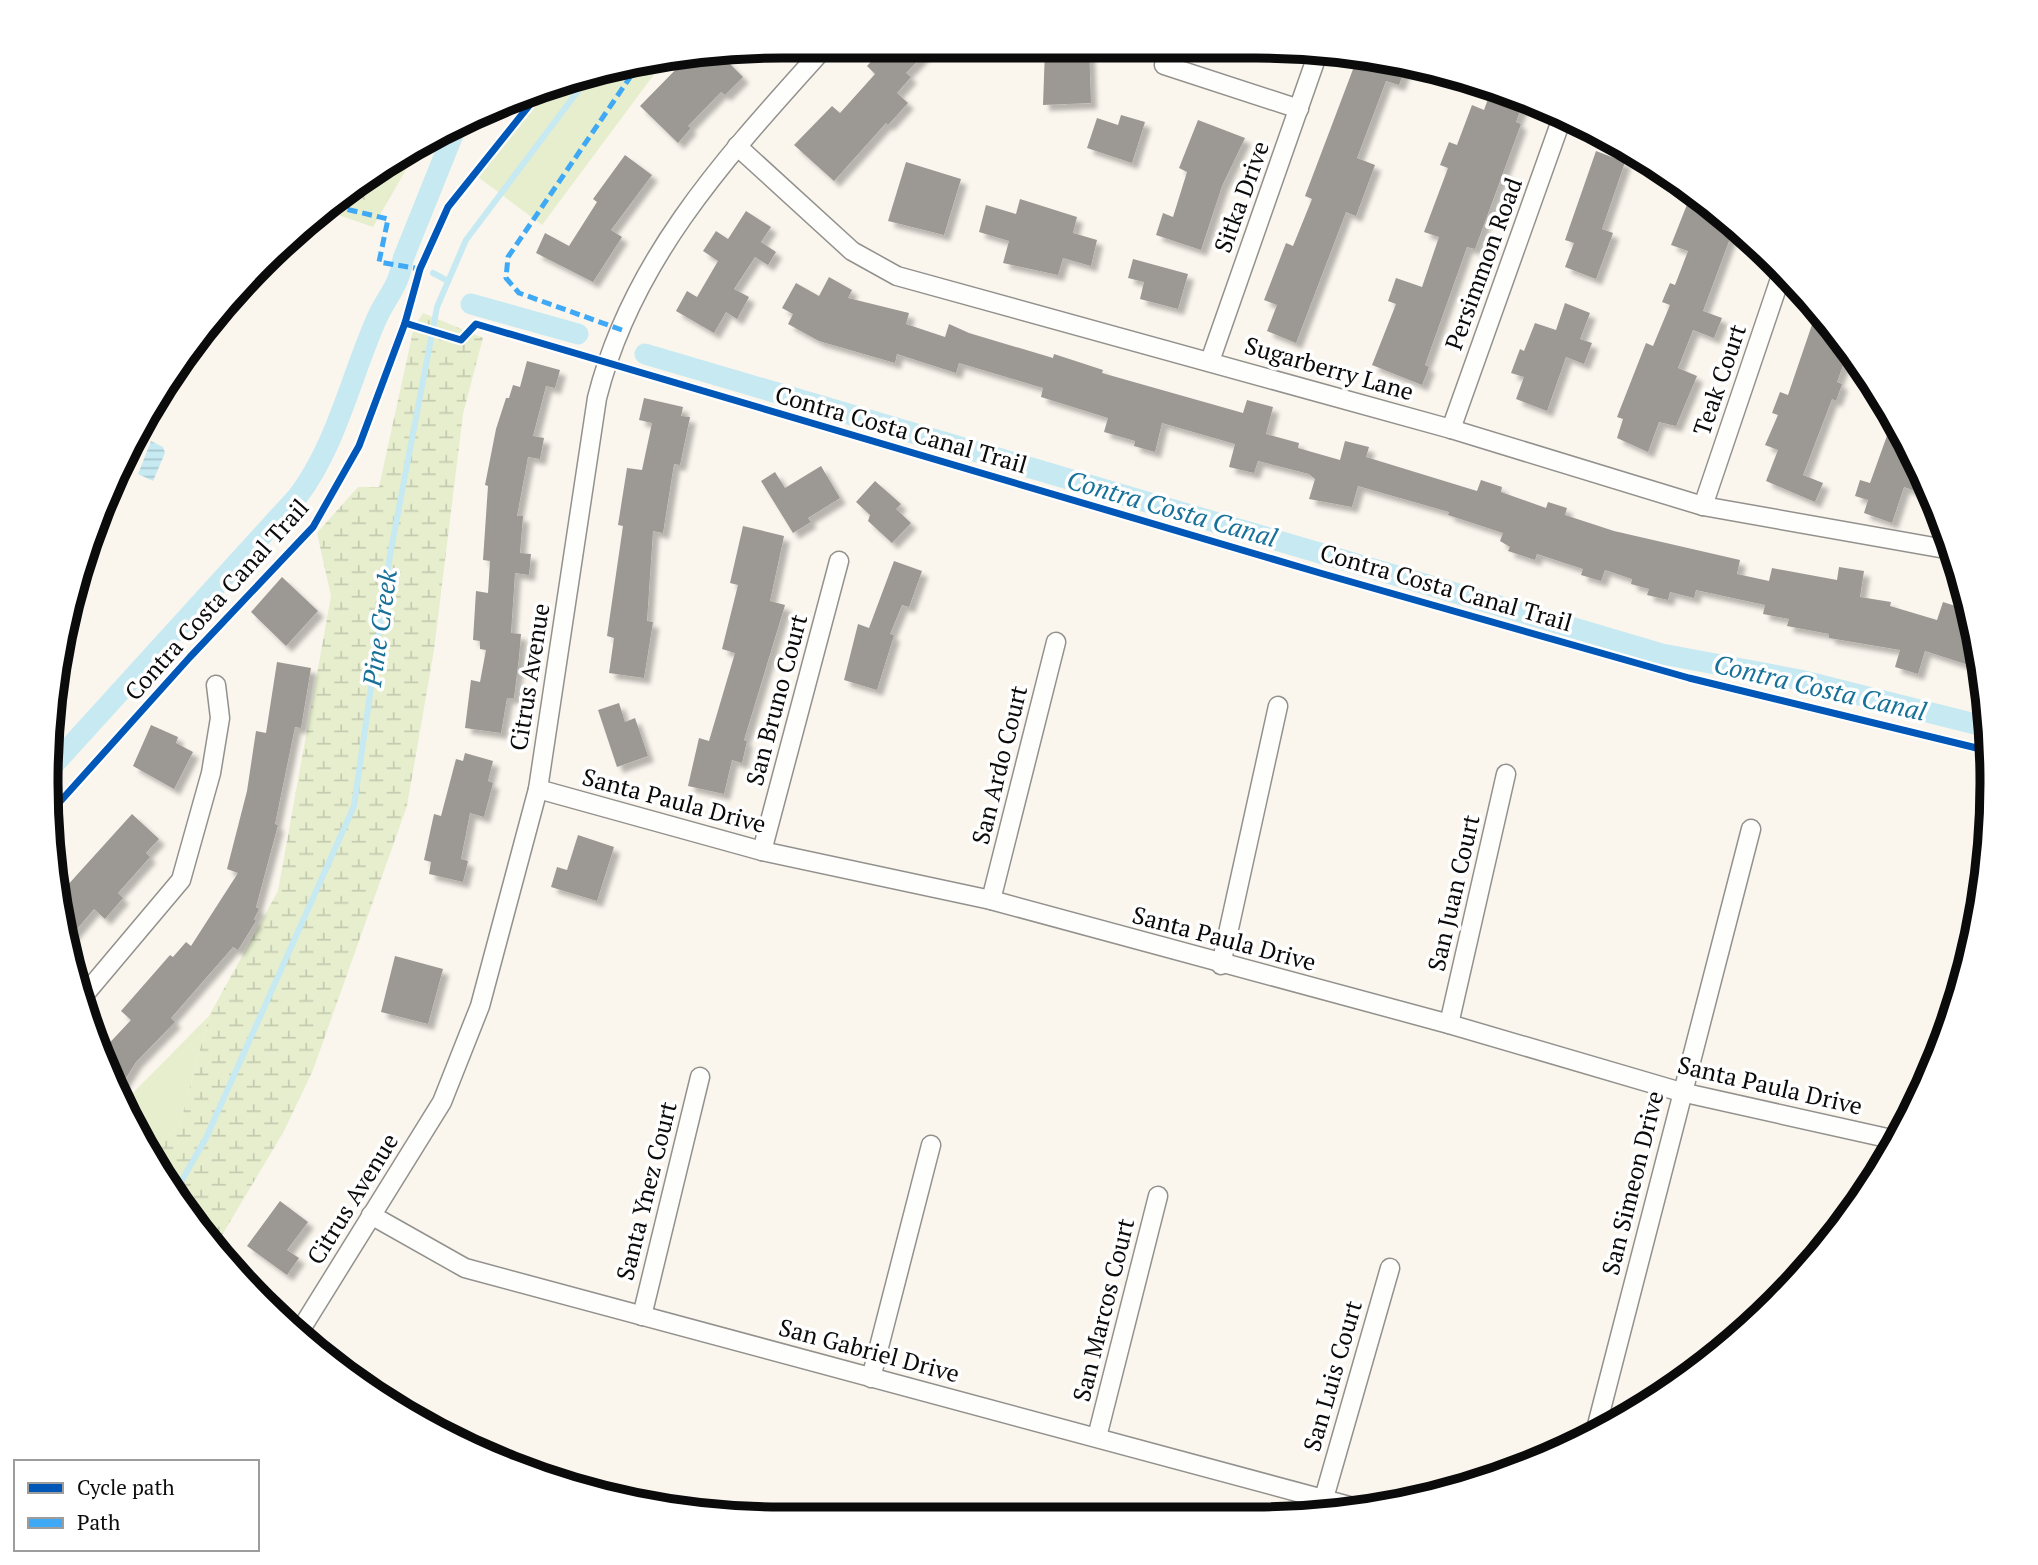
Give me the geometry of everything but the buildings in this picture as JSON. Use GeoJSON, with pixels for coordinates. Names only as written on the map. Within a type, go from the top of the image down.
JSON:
{"type":"FeatureCollection","features":[{"type":"Feature","properties":{"kind":"street","name":"Citrus Avenue"},"geometry":{"type":"LineString","coordinates":[[303,1325],[442,1102],[480,1006],[538,789],[604,373],[637,293],[672,229],[737,146],[815,58]]}},
{"type":"Feature","properties":{"kind":"street","name":"Sitka Drive"},"geometry":{"type":"LineString","coordinates":[[1210,361],[1315,60]]}},
{"type":"Feature","properties":{"kind":"street"},"geometry":{"type":"LineString","coordinates":[[1164,65],[1299,109]]}},
{"type":"Feature","properties":{"kind":"street","name":"Persimmon Road"},"geometry":{"type":"LineString","coordinates":[[1451,429],[1560,125]]}},
{"type":"Feature","properties":{"kind":"street","name":"Sugarberry Lane"},"geometry":{"type":"LineString","coordinates":[[737,146],[852,251],[897,276],[1451,429],[1703,506],[1941,548]]}},
{"type":"Feature","properties":{"kind":"street","name":"Teak Court"},"geometry":{"type":"LineString","coordinates":[[1703,506],[1779,282]]}},
{"type":"Feature","properties":{"kind":"street","name":"San Bruno Court"},"geometry":{"type":"LineString","coordinates":[[762,851],[839,561]]}},
{"type":"Feature","properties":{"kind":"street","name":"San Ardo Court"},"geometry":{"type":"LineString","coordinates":[[991,900],[1056,642]]}},
{"type":"Feature","properties":{"kind":"street"},"geometry":{"type":"LineString","coordinates":[[88,990],[181,880],[211,773],[220,718],[216,685]]}},
{"type":"Feature","properties":{"kind":"street"},"geometry":{"type":"LineString","coordinates":[[1221,965],[1278,706]]}},
{"type":"Feature","properties":{"kind":"street","name":"San Juan Court"},"geometry":{"type":"LineString","coordinates":[[1449,1024],[1506,774]]}},
{"type":"Feature","properties":{"kind":"street","name":"Santa Paula Drive"},"geometry":{"type":"LineString","coordinates":[[538,789],[762,851],[991,900],[1221,965],[1449,1024],[1681,1092],[1887,1138]]}},
{"type":"Feature","properties":{"kind":"street","name":"San Simeon Drive"},"geometry":{"type":"LineString","coordinates":[[1598,1421],[1751,828]]}},
{"type":"Feature","properties":{"kind":"street","name":"Santa Ynez Court"},"geometry":{"type":"LineString","coordinates":[[642,1316],[701,1077]]}},
{"type":"Feature","properties":{"kind":"street"},"geometry":{"type":"LineString","coordinates":[[871,1378],[932,1145]]}},
{"type":"Feature","properties":{"kind":"street","name":"San Marcos Court"},"geometry":{"type":"LineString","coordinates":[[1097,1437],[1158,1196]]}},
{"type":"Feature","properties":{"kind":"street","name":"San Gabriel Drive"},"geometry":{"type":"LineString","coordinates":[[371,1215],[465,1268],[1338,1502]]}},
{"type":"Feature","properties":{"kind":"street","name":"San Luis Court"},"geometry":{"type":"LineString","coordinates":[[1324,1498],[1390,1268]]}},
{"type":"Feature","properties":{"kind":"green space"},"geometry":{"type":"Polygon","coordinates":[[[658,69],[542,225],[474,174],[531,103],[595,82],[658,69]]]}},
{"type":"Feature","properties":{"kind":"green space"},"geometry":{"type":"Polygon","coordinates":[[[411,160],[373,227],[334,214],[411,160]]]}},
{"type":"Feature","properties":{"kind":"green space"},"geometry":{"type":"Polygon","coordinates":[[[411,161],[382,207],[352,200],[411,161]]]}},
{"type":"Feature","properties":{"kind":"green space"},"geometry":{"type":"Polygon","coordinates":[[[423,313],[483,338],[463,414],[434,650],[407,806],[313,1070],[284,1131],[220,1238],[180,1185],[156,1147],[180,1124],[209,1016],[278,891],[331,596],[317,533],[358,487],[379,487],[414,327],[423,313]]]}},
{"type":"Feature","properties":{"kind":"green space"},"geometry":{"type":"Polygon","coordinates":[[[209,1016],[180,1124],[156,1147],[129,1097],[209,1016]]]}},
{"type":"Feature","properties":{"kind":"water"},"geometry":{"type":"Polygon","coordinates":[[[151,441],[163,447],[165,453],[153,481],[138,474],[151,441]]]}},
{"type":"Feature","properties":{"kind":"waterway","name":"Pine Creek"},"geometry":{"type":"LineString","coordinates":[[180,1184],[206,1138],[354,806],[390,555],[437,307],[466,240],[582,86]]}},
{"type":"Feature","properties":{"kind":"waterway","name":"Contra Costa Canal"},"geometry":{"type":"LineString","coordinates":[[58,759],[298,496],[312,476],[333,432],[377,318],[396,284],[403,259],[452,138]]}},
{"type":"Feature","properties":{"kind":"waterway"},"geometry":{"type":"LineString","coordinates":[[433,273],[448,281]]}},
{"type":"Feature","properties":{"kind":"waterway","name":"Contra Costa Canal"},"geometry":{"type":"LineString","coordinates":[[471,304],[578,334]]}},
{"type":"Feature","properties":{"kind":"waterway","name":"Contra Costa Canal"},"geometry":{"type":"LineString","coordinates":[[645,354],[1662,654],[1800,680],[1978,725]]}},
{"type":"Feature","properties":{"kind":"marked path"},"geometry":{"type":"LineString","coordinates":[[622,330],[519,293],[506,278],[508,257],[632,74]]}},
{"type":"Feature","properties":{"kind":"marked path"},"geometry":{"type":"LineString","coordinates":[[341,208],[388,219],[379,262],[420,269]]}},
{"type":"Feature","properties":{"kind":"cycle path","name":"Contra Costa Canal Trail"},"geometry":{"type":"LineString","coordinates":[[58,803],[190,657],[313,527],[359,446],[405,323],[420,269],[448,207],[531,103]]}},
{"type":"Feature","properties":{"kind":"cycle path","name":"Contra Costa Canal Trail"},"geometry":{"type":"LineString","coordinates":[[405,323],[461,340],[476,324],[1320,573],[1689,678],[1979,749]]}}]}
